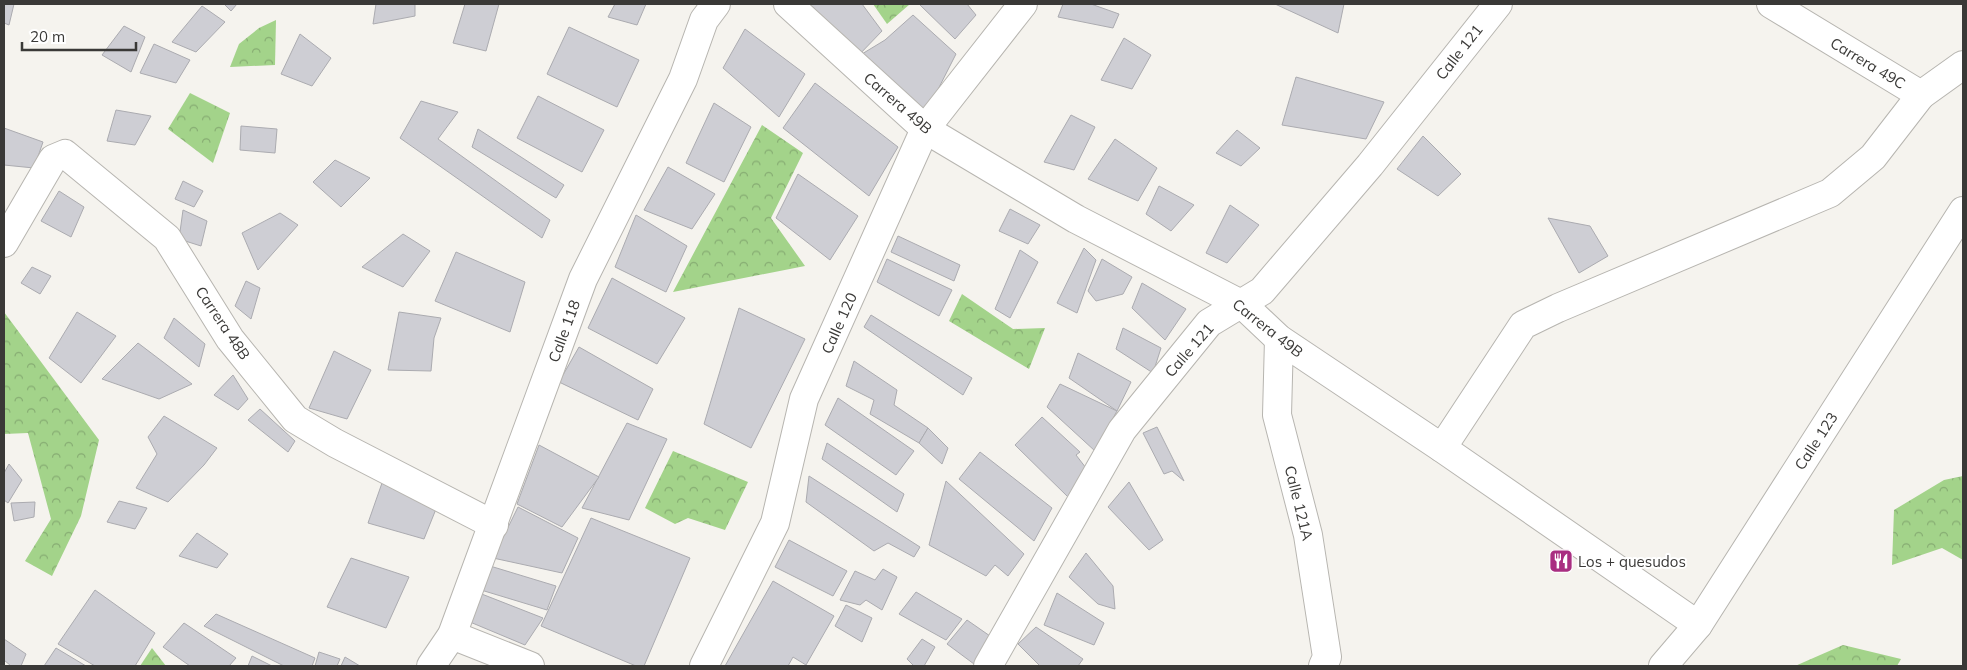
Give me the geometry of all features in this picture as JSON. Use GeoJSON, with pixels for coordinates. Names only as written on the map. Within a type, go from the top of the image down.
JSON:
{"type":"FeatureCollection","features":[{"type":"Feature","properties":{"kind":"street","name":"Calle 118"},"geometry":{"type":"LineString","coordinates":[[432,666],[452,635],[494,525],[583,278],[683,79],[704,20],[716,4]]}},
{"type":"Feature","properties":{"kind":"street","name":"Carrera 49B"},"geometry":{"type":"LineString","coordinates":[[788,4],[925,129],[1076,219],[1243,305],[1279,339],[1442,448],[1698,625]]}},
{"type":"Feature","properties":{"kind":"street","name":"Calle 120"},"geometry":{"type":"LineString","coordinates":[[704,666],[775,523],[804,399],[925,129],[1023,4]]}},
{"type":"Feature","properties":{"kind":"street","name":"Calle 121"},"geometry":{"type":"LineString","coordinates":[[988,666],[1122,430],[1209,323],[1243,305],[1262,291],[1370,165],[1498,4]]}},
{"type":"Feature","properties":{"kind":"street","name":"Carrera 49C"},"geometry":{"type":"LineString","coordinates":[[1771,4],[1921,95],[1963,65]]}},
{"type":"Feature","properties":{"kind":"street"},"geometry":{"type":"LineString","coordinates":[[1442,448],[1522,325],[1830,193],[1873,157],[1921,95]]}},
{"type":"Feature","properties":{"kind":"street","name":"Carrera 48B"},"geometry":{"type":"LineString","coordinates":[[4,243],[53,159],[65,154],[167,238],[230,339],[295,419],[335,443],[494,525]]}},
{"type":"Feature","properties":{"kind":"street","name":"Calle 123"},"geometry":{"type":"LineString","coordinates":[[1663,666],[1698,625],[1963,211]]}},
{"type":"Feature","properties":{"kind":"street","name":"Calle 121A"},"geometry":{"type":"LineString","coordinates":[[1279,339],[1277,415],[1308,535],[1327,657],[1323,666]]}},
{"type":"Feature","properties":{"kind":"street"},"geometry":{"type":"LineString","coordinates":[[452,635],[530,666]]}},
{"type":"Feature","properties":{"kind":"green space"},"geometry":{"type":"Polygon","coordinates":[[[873,4],[910,4],[887,24],[873,4]]]}},
{"type":"Feature","properties":{"kind":"green space"},"geometry":{"type":"Polygon","coordinates":[[[276,20],[275,65],[230,67],[239,44],[259,28],[276,20]]]}},
{"type":"Feature","properties":{"kind":"green space"},"geometry":{"type":"Polygon","coordinates":[[[190,93],[230,113],[213,163],[168,129],[190,93]]]}},
{"type":"Feature","properties":{"kind":"green space"},"geometry":{"type":"Polygon","coordinates":[[[762,125],[803,153],[771,218],[805,266],[673,292],[762,125]]]}},
{"type":"Feature","properties":{"kind":"green space"},"geometry":{"type":"Polygon","coordinates":[[[962,294],[1013,329],[1045,328],[1029,369],[949,321],[962,294]]]}},
{"type":"Feature","properties":{"kind":"green space"},"geometry":{"type":"Polygon","coordinates":[[[4,312],[99,440],[81,516],[52,576],[25,561],[51,519],[28,433],[4,434],[4,312]]]}},
{"type":"Feature","properties":{"kind":"green space"},"geometry":{"type":"Polygon","coordinates":[[[673,451],[748,482],[725,530],[688,518],[675,524],[645,508],[673,451]]]}},
{"type":"Feature","properties":{"kind":"green space"},"geometry":{"type":"Polygon","coordinates":[[[1963,476],[1963,560],[1942,548],[1892,565],[1894,510],[1944,480],[1963,476]]]}},
{"type":"Feature","properties":{"kind":"green space"},"geometry":{"type":"Polygon","coordinates":[[[1843,645],[1901,659],[1897,666],[1795,666],[1843,645]]]}},
{"type":"Feature","properties":{"kind":"green space"},"geometry":{"type":"Polygon","coordinates":[[[152,648],[166,666],[140,666],[152,648]]]}},
{"type":"Feature","properties":{"kind":"building"},"geometry":{"type":"Polygon","coordinates":[[[4,4],[14,4],[9,25],[4,23],[4,4]]]}},
{"type":"Feature","properties":{"kind":"building"},"geometry":{"type":"Polygon","coordinates":[[[224,4],[237,4],[231,11],[224,4]]]}},
{"type":"Feature","properties":{"kind":"building"},"geometry":{"type":"Polygon","coordinates":[[[376,4],[415,4],[415,16],[373,24],[376,4]]]}},
{"type":"Feature","properties":{"kind":"building"},"geometry":{"type":"Polygon","coordinates":[[[465,4],[499,4],[486,51],[453,43],[465,4]]]}},
{"type":"Feature","properties":{"kind":"building"},"geometry":{"type":"Polygon","coordinates":[[[615,4],[646,4],[637,25],[608,17],[615,4]]]}},
{"type":"Feature","properties":{"kind":"building"},"geometry":{"type":"Polygon","coordinates":[[[792,4],[862,4],[882,31],[857,57],[792,4]]]}},
{"type":"Feature","properties":{"kind":"building"},"geometry":{"type":"Polygon","coordinates":[[[919,4],[967,4],[976,15],[955,39],[919,4]]]}},
{"type":"Feature","properties":{"kind":"building"},"geometry":{"type":"Polygon","coordinates":[[[1063,4],[1091,4],[1119,14],[1113,28],[1058,17],[1063,4]]]}},
{"type":"Feature","properties":{"kind":"building"},"geometry":{"type":"Polygon","coordinates":[[[1275,4],[1344,4],[1338,33],[1275,4]]]}},
{"type":"Feature","properties":{"kind":"building"},"geometry":{"type":"Polygon","coordinates":[[[202,6],[225,22],[196,52],[172,42],[202,6]]]}},
{"type":"Feature","properties":{"kind":"building"},"geometry":{"type":"Polygon","coordinates":[[[913,15],[956,54],[927,111],[857,57],[885,40],[913,15]]]}},
{"type":"Feature","properties":{"kind":"building"},"geometry":{"type":"Polygon","coordinates":[[[124,26],[145,37],[131,72],[102,55],[124,26]]]}},
{"type":"Feature","properties":{"kind":"building"},"geometry":{"type":"Polygon","coordinates":[[[569,27],[639,60],[617,107],[547,74],[569,27]]]}},
{"type":"Feature","properties":{"kind":"building"},"geometry":{"type":"Polygon","coordinates":[[[745,29],[805,74],[779,117],[723,68],[745,29]]]}},
{"type":"Feature","properties":{"kind":"building"},"geometry":{"type":"Polygon","coordinates":[[[300,34],[331,58],[312,86],[281,74],[300,34]]]}},
{"type":"Feature","properties":{"kind":"building"},"geometry":{"type":"Polygon","coordinates":[[[1124,38],[1151,55],[1132,89],[1101,80],[1124,38]]]}},
{"type":"Feature","properties":{"kind":"building"},"geometry":{"type":"Polygon","coordinates":[[[154,44],[190,60],[176,83],[140,73],[154,44]]]}},
{"type":"Feature","properties":{"kind":"building"},"geometry":{"type":"Polygon","coordinates":[[[1296,77],[1384,102],[1366,139],[1282,125],[1296,77]]]}},
{"type":"Feature","properties":{"kind":"building"},"geometry":{"type":"Polygon","coordinates":[[[815,83],[898,147],[869,196],[783,128],[815,83]]]}},
{"type":"Feature","properties":{"kind":"building"},"geometry":{"type":"Polygon","coordinates":[[[538,96],[604,130],[582,172],[517,138],[538,96]]]}},
{"type":"Feature","properties":{"kind":"building"},"geometry":{"type":"Polygon","coordinates":[[[421,101],[458,112],[438,139],[550,220],[542,238],[400,138],[421,101]]]}},
{"type":"Feature","properties":{"kind":"building"},"geometry":{"type":"Polygon","coordinates":[[[714,103],[751,127],[724,182],[686,163],[714,103]]]}},
{"type":"Feature","properties":{"kind":"building"},"geometry":{"type":"Polygon","coordinates":[[[116,110],[151,116],[135,145],[107,141],[116,110]]]}},
{"type":"Feature","properties":{"kind":"building"},"geometry":{"type":"Polygon","coordinates":[[[1071,115],[1095,127],[1074,170],[1044,162],[1071,115]]]}},
{"type":"Feature","properties":{"kind":"building"},"geometry":{"type":"Polygon","coordinates":[[[241,126],[277,129],[275,153],[240,150],[241,126]]]}},
{"type":"Feature","properties":{"kind":"building"},"geometry":{"type":"Polygon","coordinates":[[[4,128],[43,142],[34,168],[4,165],[4,128]]]}},
{"type":"Feature","properties":{"kind":"building"},"geometry":{"type":"Polygon","coordinates":[[[478,129],[564,185],[556,198],[472,147],[478,129]]]}},
{"type":"Feature","properties":{"kind":"building"},"geometry":{"type":"Polygon","coordinates":[[[1237,130],[1260,148],[1241,166],[1216,153],[1237,130]]]}},
{"type":"Feature","properties":{"kind":"building"},"geometry":{"type":"Polygon","coordinates":[[[1423,136],[1461,174],[1438,196],[1397,169],[1423,136]]]}},
{"type":"Feature","properties":{"kind":"building"},"geometry":{"type":"Polygon","coordinates":[[[1115,139],[1157,168],[1138,201],[1088,179],[1115,139]]]}},
{"type":"Feature","properties":{"kind":"building"},"geometry":{"type":"Polygon","coordinates":[[[335,160],[370,178],[341,207],[313,182],[335,160]]]}},
{"type":"Feature","properties":{"kind":"building"},"geometry":{"type":"Polygon","coordinates":[[[668,167],[715,194],[692,229],[644,210],[668,167]]]}},
{"type":"Feature","properties":{"kind":"building"},"geometry":{"type":"Polygon","coordinates":[[[798,174],[858,216],[830,260],[776,218],[798,174]]]}},
{"type":"Feature","properties":{"kind":"building"},"geometry":{"type":"Polygon","coordinates":[[[183,181],[203,191],[194,207],[175,199],[183,181]]]}},
{"type":"Feature","properties":{"kind":"building"},"geometry":{"type":"Polygon","coordinates":[[[1159,186],[1194,205],[1171,231],[1146,214],[1159,186]]]}},
{"type":"Feature","properties":{"kind":"building"},"geometry":{"type":"Polygon","coordinates":[[[59,191],[84,207],[71,237],[41,221],[59,191]]]}},
{"type":"Feature","properties":{"kind":"building"},"geometry":{"type":"Polygon","coordinates":[[[1230,205],[1259,225],[1227,263],[1206,253],[1230,205]]]}},
{"type":"Feature","properties":{"kind":"building"},"geometry":{"type":"Polygon","coordinates":[[[1010,209],[1040,225],[1028,244],[999,231],[1010,209]]]}},
{"type":"Feature","properties":{"kind":"building"},"geometry":{"type":"Polygon","coordinates":[[[183,210],[207,221],[201,246],[179,239],[183,210]]]}},
{"type":"Feature","properties":{"kind":"building"},"geometry":{"type":"Polygon","coordinates":[[[280,213],[298,225],[258,270],[242,233],[280,213]]]}},
{"type":"Feature","properties":{"kind":"building"},"geometry":{"type":"Polygon","coordinates":[[[636,215],[687,246],[666,292],[615,267],[636,215]]]}},
{"type":"Feature","properties":{"kind":"building"},"geometry":{"type":"Polygon","coordinates":[[[1548,218],[1590,226],[1608,256],[1579,273],[1548,218]]]}},
{"type":"Feature","properties":{"kind":"building"},"geometry":{"type":"Polygon","coordinates":[[[403,234],[430,251],[403,287],[362,267],[403,234]]]}},
{"type":"Feature","properties":{"kind":"building"},"geometry":{"type":"Polygon","coordinates":[[[898,236],[960,265],[954,281],[891,252],[898,236]]]}},
{"type":"Feature","properties":{"kind":"building"},"geometry":{"type":"Polygon","coordinates":[[[1084,248],[1096,260],[1077,313],[1057,303],[1084,248]]]}},
{"type":"Feature","properties":{"kind":"building"},"geometry":{"type":"Polygon","coordinates":[[[1020,250],[1038,262],[1010,318],[995,309],[1020,250]]]}},
{"type":"Feature","properties":{"kind":"building"},"geometry":{"type":"Polygon","coordinates":[[[456,252],[525,282],[510,332],[435,301],[456,252]]]}},
{"type":"Feature","properties":{"kind":"building"},"geometry":{"type":"Polygon","coordinates":[[[887,259],[952,290],[939,316],[877,282],[887,259]]]}},
{"type":"Feature","properties":{"kind":"building"},"geometry":{"type":"Polygon","coordinates":[[[1102,259],[1132,277],[1123,294],[1096,301],[1088,291],[1102,259]]]}},
{"type":"Feature","properties":{"kind":"building"},"geometry":{"type":"Polygon","coordinates":[[[32,267],[51,276],[40,294],[21,283],[32,267]]]}},
{"type":"Feature","properties":{"kind":"building"},"geometry":{"type":"Polygon","coordinates":[[[612,278],[685,318],[657,364],[588,328],[612,278]]]}},
{"type":"Feature","properties":{"kind":"building"},"geometry":{"type":"Polygon","coordinates":[[[246,281],[260,288],[251,319],[235,306],[246,281]]]}},
{"type":"Feature","properties":{"kind":"building"},"geometry":{"type":"Polygon","coordinates":[[[1142,283],[1186,309],[1165,340],[1132,308],[1142,283]]]}},
{"type":"Feature","properties":{"kind":"building"},"geometry":{"type":"Polygon","coordinates":[[[739,308],[805,339],[751,448],[704,424],[739,308]]]}},
{"type":"Feature","properties":{"kind":"building"},"geometry":{"type":"Polygon","coordinates":[[[77,312],[116,336],[81,383],[49,358],[77,312]]]}},
{"type":"Feature","properties":{"kind":"building"},"geometry":{"type":"Polygon","coordinates":[[[399,312],[441,318],[434,338],[431,371],[388,370],[399,312]]]}},
{"type":"Feature","properties":{"kind":"building"},"geometry":{"type":"Polygon","coordinates":[[[871,315],[972,378],[963,395],[864,327],[871,315]]]}},
{"type":"Feature","properties":{"kind":"building"},"geometry":{"type":"Polygon","coordinates":[[[174,318],[205,344],[199,367],[164,338],[174,318]]]}},
{"type":"Feature","properties":{"kind":"building"},"geometry":{"type":"Polygon","coordinates":[[[1123,328],[1161,348],[1153,373],[1116,349],[1123,328]]]}},
{"type":"Feature","properties":{"kind":"building"},"geometry":{"type":"Polygon","coordinates":[[[138,343],[192,384],[159,399],[102,379],[138,343]]]}},
{"type":"Feature","properties":{"kind":"building"},"geometry":{"type":"Polygon","coordinates":[[[579,347],[653,389],[638,420],[559,382],[579,347]]]}},
{"type":"Feature","properties":{"kind":"building"},"geometry":{"type":"Polygon","coordinates":[[[334,351],[371,370],[347,419],[309,408],[334,351]]]}},
{"type":"Feature","properties":{"kind":"building"},"geometry":{"type":"Polygon","coordinates":[[[1078,353],[1131,382],[1117,411],[1069,378],[1078,353]]]}},
{"type":"Feature","properties":{"kind":"building"},"geometry":{"type":"Polygon","coordinates":[[[854,361],[897,390],[894,405],[928,428],[919,443],[870,414],[874,400],[846,386],[854,361]]]}},
{"type":"Feature","properties":{"kind":"building"},"geometry":{"type":"Polygon","coordinates":[[[233,375],[248,399],[238,410],[214,395],[233,375]]]}},
{"type":"Feature","properties":{"kind":"building"},"geometry":{"type":"Polygon","coordinates":[[[1060,384],[1117,411],[1095,451],[1047,407],[1060,384]]]}},
{"type":"Feature","properties":{"kind":"building"},"geometry":{"type":"Polygon","coordinates":[[[838,398],[914,451],[896,475],[825,425],[838,398]]]}},
{"type":"Feature","properties":{"kind":"building"},"geometry":{"type":"Polygon","coordinates":[[[260,409],[295,441],[288,452],[248,420],[260,409]]]}},
{"type":"Feature","properties":{"kind":"building"},"geometry":{"type":"Polygon","coordinates":[[[164,416],[217,448],[204,465],[168,502],[136,488],[157,454],[148,437],[164,416]]]}},
{"type":"Feature","properties":{"kind":"building"},"geometry":{"type":"Polygon","coordinates":[[[1042,417],[1080,452],[1076,455],[1086,468],[1068,497],[1015,445],[1042,417]]]}},
{"type":"Feature","properties":{"kind":"building"},"geometry":{"type":"Polygon","coordinates":[[[627,423],[667,439],[629,520],[582,508],[627,423]]]}},
{"type":"Feature","properties":{"kind":"building"},"geometry":{"type":"Polygon","coordinates":[[[1157,427],[1184,481],[1172,471],[1164,474],[1143,433],[1157,427]]]}},
{"type":"Feature","properties":{"kind":"building"},"geometry":{"type":"Polygon","coordinates":[[[928,428],[948,448],[942,464],[919,443],[928,428]]]}},
{"type":"Feature","properties":{"kind":"building"},"geometry":{"type":"Polygon","coordinates":[[[827,443],[904,494],[897,512],[822,459],[827,443]]]}},
{"type":"Feature","properties":{"kind":"building"},"geometry":{"type":"Polygon","coordinates":[[[539,445],[599,477],[562,527],[517,504],[539,445]]]}},
{"type":"Feature","properties":{"kind":"building"},"geometry":{"type":"Polygon","coordinates":[[[980,452],[1052,508],[1034,541],[959,479],[980,452]]]}},
{"type":"Feature","properties":{"kind":"building"},"geometry":{"type":"Polygon","coordinates":[[[9,464],[22,480],[8,503],[4,500],[4,473],[9,464]]]}},
{"type":"Feature","properties":{"kind":"building"},"geometry":{"type":"Polygon","coordinates":[[[809,476],[920,547],[914,557],[888,543],[874,551],[806,502],[809,476]]]}},
{"type":"Feature","properties":{"kind":"building"},"geometry":{"type":"Polygon","coordinates":[[[946,481],[1024,554],[1008,576],[995,565],[986,576],[929,545],[946,481]]]}},
{"type":"Feature","properties":{"kind":"building"},"geometry":{"type":"Polygon","coordinates":[[[1129,482],[1163,540],[1149,550],[1108,507],[1129,482]]]}},
{"type":"Feature","properties":{"kind":"building"},"geometry":{"type":"Polygon","coordinates":[[[382,483],[436,509],[424,539],[368,523],[382,483]]]}},
{"type":"Feature","properties":{"kind":"building"},"geometry":{"type":"Polygon","coordinates":[[[119,501],[147,508],[135,529],[107,522],[119,501]]]}},
{"type":"Feature","properties":{"kind":"building"},"geometry":{"type":"Polygon","coordinates":[[[35,502],[34,517],[14,521],[11,503],[35,502]]]}},
{"type":"Feature","properties":{"kind":"building"},"geometry":{"type":"Polygon","coordinates":[[[518,507],[578,538],[562,573],[493,558],[518,507]]]}},
{"type":"Feature","properties":{"kind":"building"},"geometry":{"type":"Polygon","coordinates":[[[591,518],[690,558],[644,666],[636,666],[541,626],[591,518]]]}},
{"type":"Feature","properties":{"kind":"building"},"geometry":{"type":"Polygon","coordinates":[[[197,533],[228,554],[217,568],[179,556],[197,533]]]}},
{"type":"Feature","properties":{"kind":"building"},"geometry":{"type":"Polygon","coordinates":[[[789,540],[847,571],[833,596],[775,567],[789,540]]]}},
{"type":"Feature","properties":{"kind":"building"},"geometry":{"type":"Polygon","coordinates":[[[1086,553],[1113,586],[1115,609],[1098,604],[1069,577],[1086,553]]]}},
{"type":"Feature","properties":{"kind":"building"},"geometry":{"type":"Polygon","coordinates":[[[351,558],[409,577],[386,628],[327,607],[351,558]]]}},
{"type":"Feature","properties":{"kind":"building"},"geometry":{"type":"Polygon","coordinates":[[[490,566],[556,586],[547,610],[481,590],[490,566]]]}},
{"type":"Feature","properties":{"kind":"building"},"geometry":{"type":"Polygon","coordinates":[[[883,569],[897,577],[882,610],[866,600],[860,605],[840,600],[855,571],[875,580],[883,569]]]}},
{"type":"Feature","properties":{"kind":"building"},"geometry":{"type":"Polygon","coordinates":[[[773,581],[834,616],[806,665],[793,657],[788,666],[725,666],[773,581]]]}},
{"type":"Feature","properties":{"kind":"building"},"geometry":{"type":"Polygon","coordinates":[[[95,590],[155,633],[135,666],[95,666],[58,644],[95,590]]]}},
{"type":"Feature","properties":{"kind":"building"},"geometry":{"type":"Polygon","coordinates":[[[474,591],[543,618],[525,645],[470,622],[474,591]]]}},
{"type":"Feature","properties":{"kind":"building"},"geometry":{"type":"Polygon","coordinates":[[[916,592],[962,619],[946,640],[899,614],[916,592]]]}},
{"type":"Feature","properties":{"kind":"building"},"geometry":{"type":"Polygon","coordinates":[[[1057,593],[1104,623],[1094,645],[1044,625],[1057,593]]]}},
{"type":"Feature","properties":{"kind":"building"},"geometry":{"type":"Polygon","coordinates":[[[846,605],[872,618],[862,642],[835,626],[846,605]]]}},
{"type":"Feature","properties":{"kind":"building"},"geometry":{"type":"Polygon","coordinates":[[[216,614],[315,658],[312,666],[284,666],[204,626],[216,614]]]}},
{"type":"Feature","properties":{"kind":"building"},"geometry":{"type":"Polygon","coordinates":[[[967,620],[990,636],[974,664],[947,644],[967,620]]]}},
{"type":"Feature","properties":{"kind":"building"},"geometry":{"type":"Polygon","coordinates":[[[184,623],[236,658],[229,666],[190,666],[163,647],[184,623]]]}},
{"type":"Feature","properties":{"kind":"building"},"geometry":{"type":"Polygon","coordinates":[[[1036,627],[1083,659],[1078,666],[1040,666],[1018,644],[1036,627]]]}},
{"type":"Feature","properties":{"kind":"building"},"geometry":{"type":"Polygon","coordinates":[[[4,639],[26,654],[21,666],[11,666],[4,660],[4,639]]]}},
{"type":"Feature","properties":{"kind":"building"},"geometry":{"type":"Polygon","coordinates":[[[922,639],[935,647],[924,666],[914,666],[907,659],[922,639]]]}},
{"type":"Feature","properties":{"kind":"building"},"geometry":{"type":"Polygon","coordinates":[[[56,648],[86,666],[44,666],[56,648]]]}},
{"type":"Feature","properties":{"kind":"building"},"geometry":{"type":"Polygon","coordinates":[[[319,652],[340,659],[337,666],[315,666],[319,652]]]}},
{"type":"Feature","properties":{"kind":"building"},"geometry":{"type":"Polygon","coordinates":[[[252,656],[272,666],[248,666],[252,656]]]}},
{"type":"Feature","properties":{"kind":"building"},"geometry":{"type":"Polygon","coordinates":[[[345,657],[360,666],[341,666],[345,657]]]}},
{"type":"Feature","properties":{"kind":"place","name":"Los + quesudos"},"geometry":{"type":"Point","coordinates":[1561,561]}}]}
